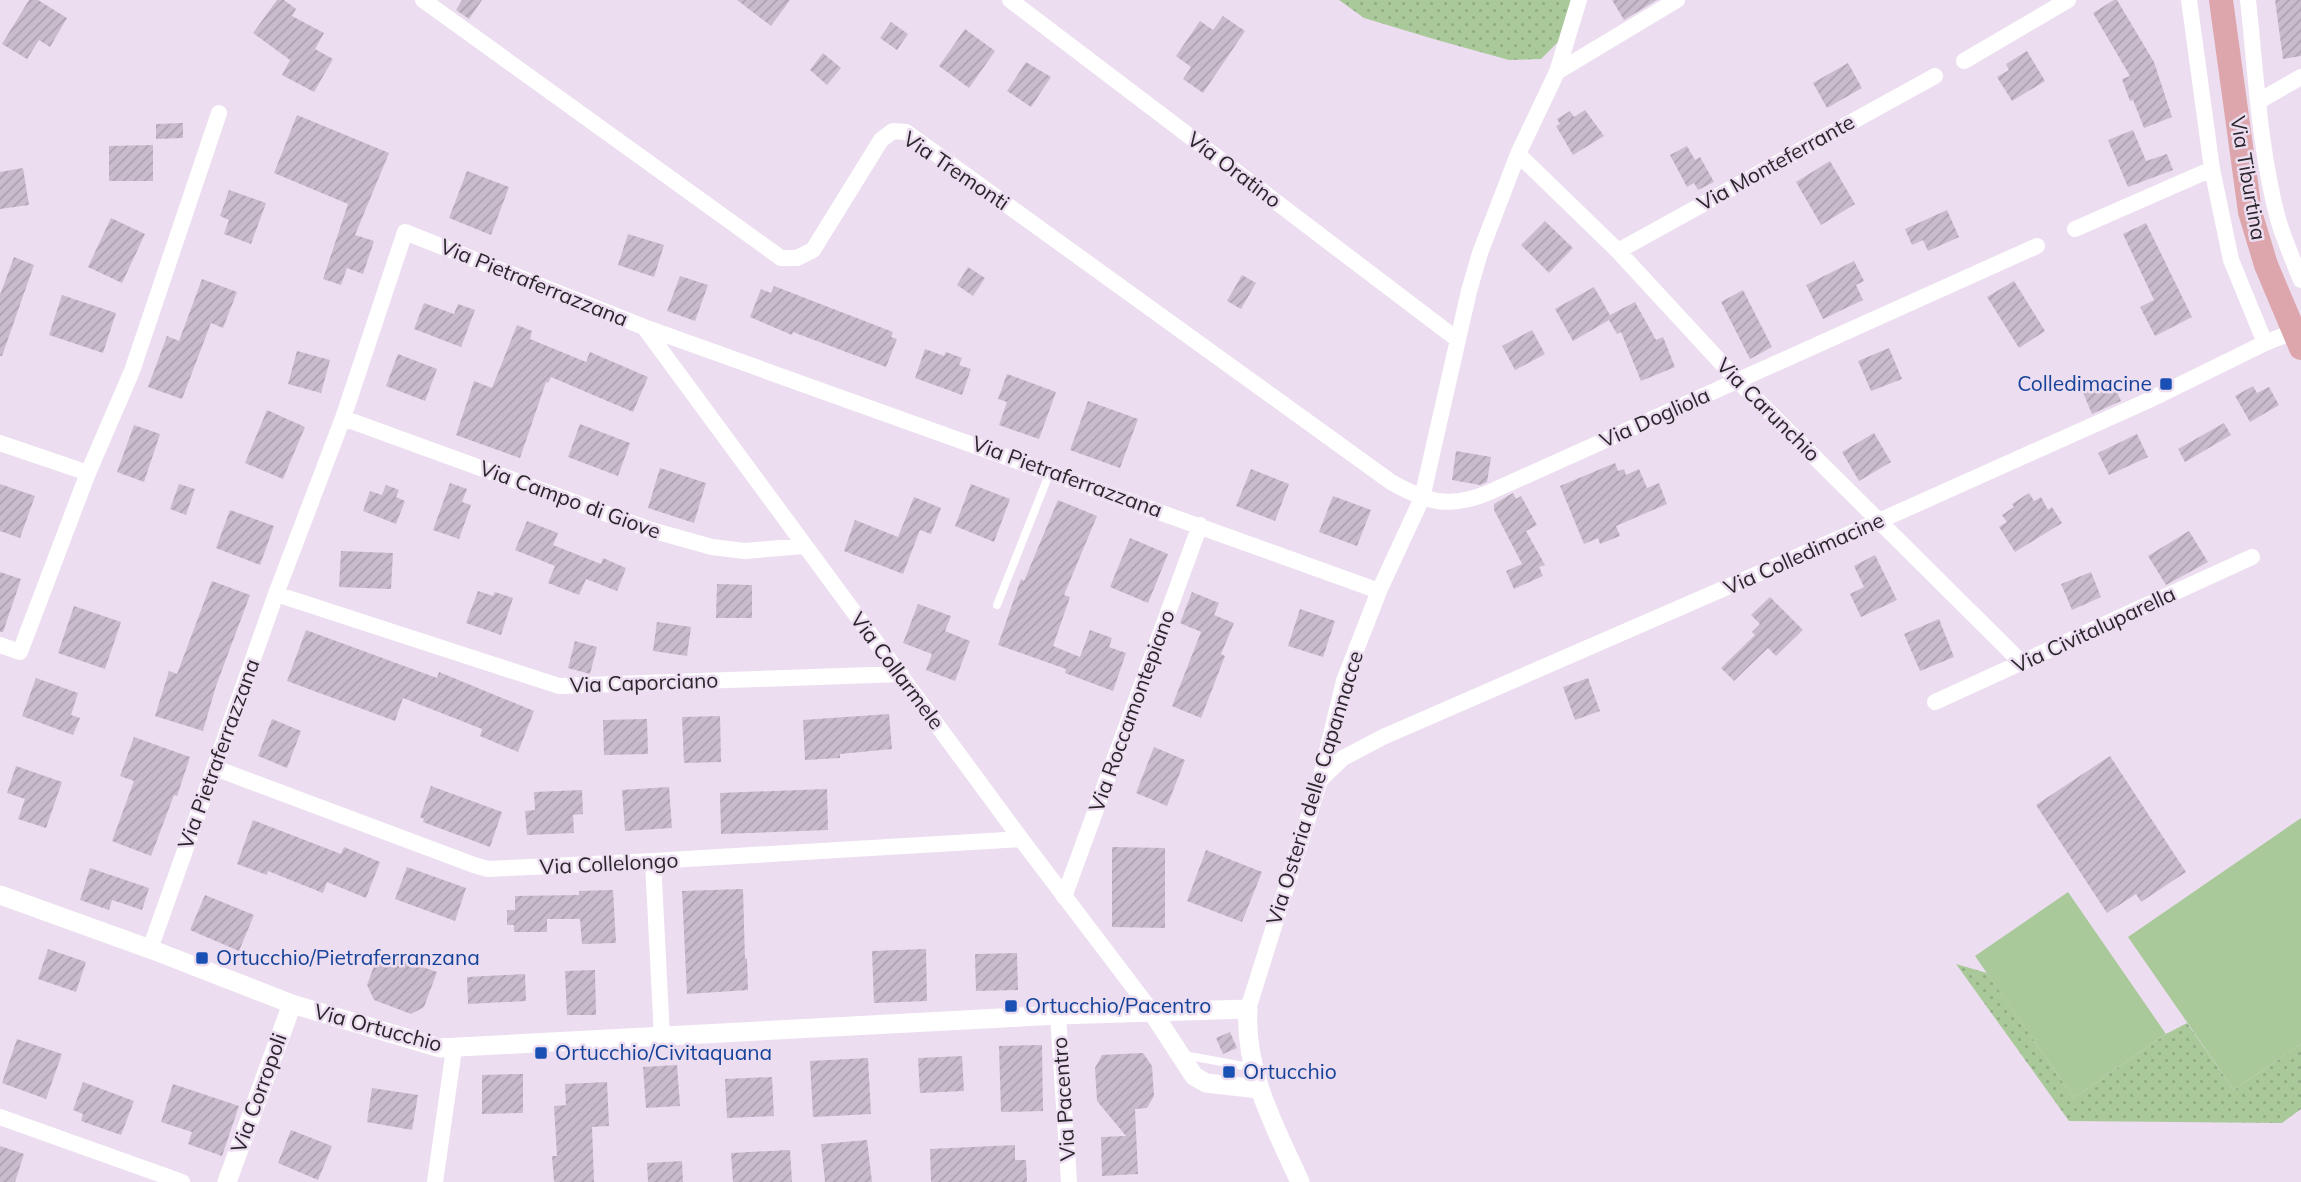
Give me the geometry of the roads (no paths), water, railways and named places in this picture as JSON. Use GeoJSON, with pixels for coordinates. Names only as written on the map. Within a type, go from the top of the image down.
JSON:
{"type":"FeatureCollection","features":[{"type":"Feature","properties":{"kind":"main road","name":"Via Tiburtina"},"geometry":{"type":"LineString","coordinates":[[2221,0],[2247,198],[2263,256],[2297,340]]}},
{"type":"Feature","properties":{"kind":"street","name":"Via Tremonti"},"geometry":{"type":"LineString","coordinates":[[423,0],[781,258],[797,258],[813,250],[881,140],[893,131],[906,132],[1391,482],[1422,498]]}},
{"type":"Feature","properties":{"kind":"street","name":"Via Oratino"},"geometry":{"type":"LineString","coordinates":[[1010,0],[1458,340]]}},
{"type":"Feature","properties":{"kind":"street","name":"Via Osteria delle Capannacce"},"geometry":{"type":"LineString","coordinates":[[1300,1182],[1259,1089],[1247,1025],[1248,1009],[1320,780],[1344,681],[1379,591],[1422,498],[1480,253],[1518,154],[1557,72],[1579,0]]}},
{"type":"Feature","properties":{"kind":"street"},"geometry":{"type":"LineString","coordinates":[[1557,72],[1677,0]]}},
{"type":"Feature","properties":{"kind":"street"},"geometry":{"type":"LineString","coordinates":[[1964,61],[2068,0]]}},
{"type":"Feature","properties":{"kind":"street"},"geometry":{"type":"LineString","coordinates":[[2189,0],[2212,169],[2231,260],[2265,343]]}},
{"type":"Feature","properties":{"kind":"street"},"geometry":{"type":"LineString","coordinates":[[2248,0],[2273,198],[2281,228],[2301,280]]}},
{"type":"Feature","properties":{"kind":"street","name":"Via Monteferrante"},"geometry":{"type":"LineString","coordinates":[[1618,251],[1935,76]]}},
{"type":"Feature","properties":{"kind":"street"},"geometry":{"type":"LineString","coordinates":[[2259,101],[2301,77]]}},
{"type":"Feature","properties":{"kind":"street"},"geometry":{"type":"LineString","coordinates":[[0,645],[20,652],[88,473],[132,371],[219,113]]}},
{"type":"Feature","properties":{"kind":"street","name":"Via Carunchio"},"geometry":{"type":"LineString","coordinates":[[1518,154],[1618,251],[1738,381],[2022,663]]}},
{"type":"Feature","properties":{"kind":"street"},"geometry":{"type":"LineString","coordinates":[[2075,229],[2212,169]]}},
{"type":"Feature","properties":{"kind":"street","name":"Via Pietraferrazzana"},"geometry":{"type":"LineString","coordinates":[[150,948],[276,594],[343,418],[405,232],[644,327],[1379,591]]}},
{"type":"Feature","properties":{"kind":"street","name":"Via Dogliola"},"geometry":{"type":"LineString","coordinates":[[1422,498],[1455,503],[1472,500],[2037,246]]}},
{"type":"Feature","properties":{"kind":"street","name":"Via Collarmele"},"geometry":{"type":"LineString","coordinates":[[644,327],[1064,897],[1153,1013]]}},
{"type":"Feature","properties":{"kind":"street","name":"Via Colledimacine"},"geometry":{"type":"LineString","coordinates":[[1320,780],[1343,758],[1383,737],[1879,521],[2147,401],[2265,343],[2297,340]]}},
{"type":"Feature","properties":{"kind":"street","name":"Via Campo di Giove"},"geometry":{"type":"LineString","coordinates":[[343,418],[651,530],[730,550],[804,546]]}},
{"type":"Feature","properties":{"kind":"street"},"geometry":{"type":"LineString","coordinates":[[0,443],[88,473]]}},
{"type":"Feature","properties":{"kind":"street","name":"Via Roccamontepiano"},"geometry":{"type":"LineString","coordinates":[[1064,897],[1200,525]]}},
{"type":"Feature","properties":{"kind":"street","name":"Via Civitaluparella"},"geometry":{"type":"LineString","coordinates":[[1935,702],[2252,557]]}},
{"type":"Feature","properties":{"kind":"street","name":"Via Caporciano"},"geometry":{"type":"LineString","coordinates":[[276,594],[559,686],[901,674]]}},
{"type":"Feature","properties":{"kind":"street","name":"Via Collelongo"},"geometry":{"type":"LineString","coordinates":[[215,768],[488,869],[653,862],[1021,839]]}},
{"type":"Feature","properties":{"kind":"street"},"geometry":{"type":"LineString","coordinates":[[653,862],[662,1037]]}},
{"type":"Feature","properties":{"kind":"street","name":"Via Ortucchio"},"geometry":{"type":"LineString","coordinates":[[0,895],[150,948],[292,1004],[415,1042],[454,1049],[1058,1016],[1248,1009]]}},
{"type":"Feature","properties":{"kind":"street","name":"Via Corropoli"},"geometry":{"type":"LineString","coordinates":[[227,1182],[292,1004]]}},
{"type":"Feature","properties":{"kind":"street"},"geometry":{"type":"LineString","coordinates":[[1153,1013],[1177,1054],[1194,1076],[1206,1083],[1259,1089]]}},
{"type":"Feature","properties":{"kind":"street","name":"Via Pacentro"},"geometry":{"type":"LineString","coordinates":[[1058,1016],[1069,1182]]}},
{"type":"Feature","properties":{"kind":"street"},"geometry":{"type":"LineString","coordinates":[[435,1182],[454,1049]]}},
{"type":"Feature","properties":{"kind":"street"},"geometry":{"type":"LineString","coordinates":[[0,1117],[182,1182]]}},
{"type":"Feature","properties":{"kind":"lane"},"geometry":{"type":"LineString","coordinates":[[997,604],[1050,471]]}},
{"type":"Feature","properties":{"kind":"lane"},"geometry":{"type":"LineString","coordinates":[[1177,1054],[1255,1068]]}},
{"type":"Feature","properties":{"kind":"place","name":"Colledimacine"},"geometry":{"type":"Point","coordinates":[2166,384]}},
{"type":"Feature","properties":{"kind":"place","name":"Ortucchio/Pietraferranzana"},"geometry":{"type":"Point","coordinates":[202,958]}},
{"type":"Feature","properties":{"kind":"place","name":"Ortucchio/Pacentro"},"geometry":{"type":"Point","coordinates":[1011,1006]}},
{"type":"Feature","properties":{"kind":"place","name":"Ortucchio/Civitaquana"},"geometry":{"type":"Point","coordinates":[541,1053]}},
{"type":"Feature","properties":{"kind":"place","name":"Ortucchio"},"geometry":{"type":"Point","coordinates":[1229,1072]}}]}
